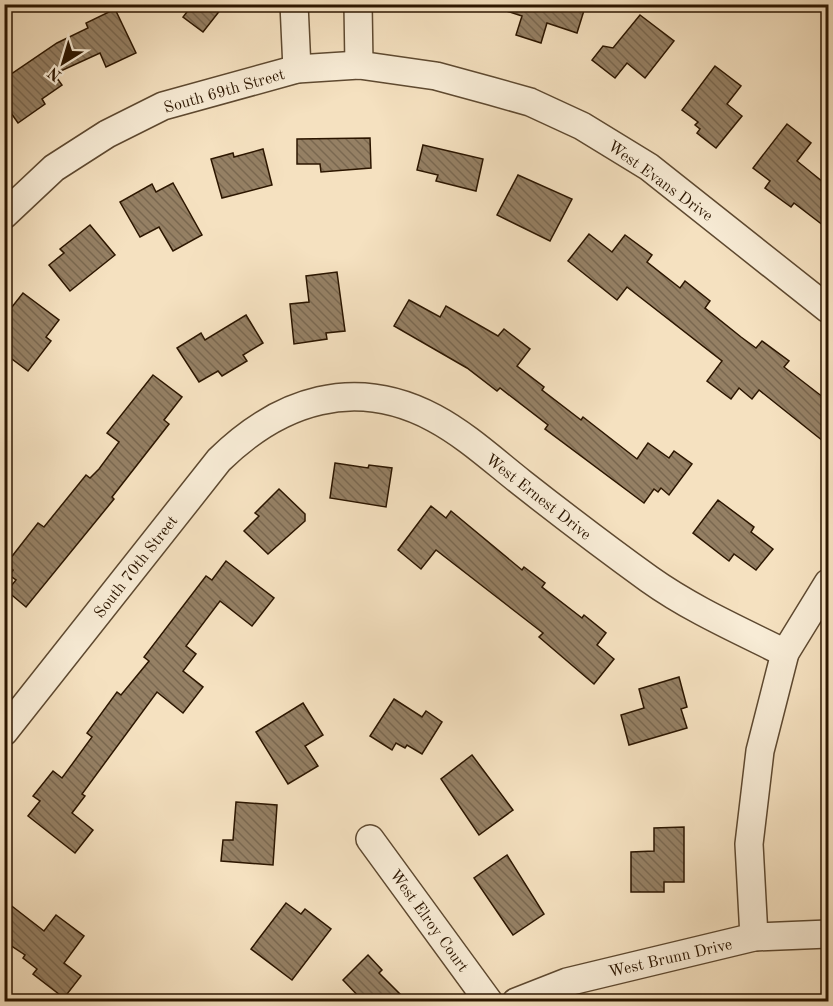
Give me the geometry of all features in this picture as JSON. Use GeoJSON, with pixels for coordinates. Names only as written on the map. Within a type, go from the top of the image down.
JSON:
{"type":"FeatureCollection","features":[{"type":"Feature","properties":{"kind":"street"},"geometry":{"type":"LineString","coordinates":[[294,4],[297,69]]}},
{"type":"Feature","properties":{"kind":"street"},"geometry":{"type":"LineString","coordinates":[[358,4],[359,65]]}},
{"type":"Feature","properties":{"kind":"street","name":"West Evans Drive"},"geometry":{"type":"LineString","coordinates":[[297,69],[359,65],[436,76],[530,102],[582,126],[649,167],[828,309]]}},
{"type":"Feature","properties":{"kind":"street","name":"South 69th Street"},"geometry":{"type":"LineString","coordinates":[[4,215],[54,168],[106,134],[163,106],[297,69]]}},
{"type":"Feature","properties":{"kind":"street","name":"West Ernest Drive"},"geometry":{"type":"LineString","coordinates":[[278,414],[304,404],[350,398],[398,404],[434,418],[652,581],[701,612],[785,652]]}},
{"type":"Feature","properties":{"kind":"street","name":"South 70th Street"},"geometry":{"type":"LineString","coordinates":[[4,732],[219,460],[239,440],[278,414]]}},
{"type":"Feature","properties":{"kind":"street"},"geometry":{"type":"LineString","coordinates":[[754,937],[749,844],[760,751],[785,652],[828,584]]}},
{"type":"Feature","properties":{"kind":"street","name":"West Elroy Court"},"geometry":{"type":"LineString","coordinates":[[370,839],[489,1002]]}},
{"type":"Feature","properties":{"kind":"street","name":"West Brunn Drive"},"geometry":{"type":"LineString","coordinates":[[516,1002],[567,982],[754,937],[828,934]]}},
{"type":"Feature","properties":{"kind":"building"},"geometry":{"type":"Polygon","coordinates":[[[193,4],[225,4],[203,32],[183,17],[193,4]]]}},
{"type":"Feature","properties":{"kind":"building"},"geometry":{"type":"Polygon","coordinates":[[[501,4],[586,4],[577,33],[547,23],[541,43],[516,35],[522,16],[500,9],[501,4]]]}},
{"type":"Feature","properties":{"kind":"building"},"geometry":{"type":"Polygon","coordinates":[[[115,9],[136,53],[106,67],[100,53],[54,74],[62,85],[42,99],[45,104],[18,123],[4,103],[4,79],[57,43],[88,28],[86,23],[115,9]]]}},
{"type":"Feature","properties":{"kind":"building"},"geometry":{"type":"Polygon","coordinates":[[[640,15],[674,41],[645,78],[627,63],[615,78],[592,60],[603,46],[613,48],[640,15]]]}},
{"type":"Feature","properties":{"kind":"building"},"geometry":{"type":"Polygon","coordinates":[[[715,66],[741,86],[727,104],[742,116],[716,148],[697,133],[700,129],[695,125],[698,122],[682,110],[715,66]]]}},
{"type":"Feature","properties":{"kind":"building"},"geometry":{"type":"Polygon","coordinates":[[[787,124],[811,143],[797,161],[828,186],[828,229],[794,203],[791,207],[765,188],[770,181],[753,168],[787,124]]]}},
{"type":"Feature","properties":{"kind":"building"},"geometry":{"type":"Polygon","coordinates":[[[370,138],[371,168],[321,172],[320,164],[297,164],[297,139],[370,138]]]}},
{"type":"Feature","properties":{"kind":"building"},"geometry":{"type":"Polygon","coordinates":[[[423,145],[483,159],[476,191],[436,181],[438,175],[417,170],[423,145]]]}},
{"type":"Feature","properties":{"kind":"building"},"geometry":{"type":"Polygon","coordinates":[[[263,149],[272,185],[222,198],[211,159],[233,153],[234,157],[263,149]]]}},
{"type":"Feature","properties":{"kind":"building"},"geometry":{"type":"Polygon","coordinates":[[[518,175],[572,199],[550,241],[497,215],[518,175]]]}},
{"type":"Feature","properties":{"kind":"building"},"geometry":{"type":"Polygon","coordinates":[[[173,183],[202,235],[173,251],[159,227],[140,237],[120,202],[152,184],[156,192],[173,183]]]}},
{"type":"Feature","properties":{"kind":"building"},"geometry":{"type":"Polygon","coordinates":[[[90,225],[115,255],[70,291],[49,265],[64,253],[60,249],[90,225]]]}},
{"type":"Feature","properties":{"kind":"building"},"geometry":{"type":"Polygon","coordinates":[[[589,234],[612,252],[625,235],[652,255],[647,262],[680,288],[685,281],[710,301],[705,308],[741,337],[756,348],[762,341],[789,361],[784,367],[828,401],[828,445],[759,390],[752,399],[739,388],[731,399],[707,381],[722,361],[627,287],[617,300],[568,261],[589,234]]]}},
{"type":"Feature","properties":{"kind":"building"},"geometry":{"type":"Polygon","coordinates":[[[337,272],[345,331],[326,333],[327,339],[294,344],[290,304],[309,302],[306,276],[337,272]]]}},
{"type":"Feature","properties":{"kind":"building"},"geometry":{"type":"Polygon","coordinates":[[[23,293],[59,320],[46,337],[51,341],[28,371],[4,353],[4,317],[23,293]]]}},
{"type":"Feature","properties":{"kind":"building"},"geometry":{"type":"Polygon","coordinates":[[[409,300],[440,317],[446,306],[498,336],[504,329],[530,349],[517,366],[544,387],[542,390],[581,420],[583,417],[637,459],[648,443],[669,458],[674,451],[692,464],[669,495],[661,488],[658,492],[654,489],[644,503],[545,429],[548,425],[500,388],[497,391],[467,368],[394,326],[409,300]]]}},
{"type":"Feature","properties":{"kind":"building"},"geometry":{"type":"Polygon","coordinates":[[[246,315],[263,343],[243,355],[247,361],[222,376],[218,371],[199,382],[177,348],[201,333],[205,340],[246,315]]]}},
{"type":"Feature","properties":{"kind":"building"},"geometry":{"type":"Polygon","coordinates":[[[153,375],[182,397],[164,420],[169,424],[112,497],[114,499],[26,607],[7,591],[16,580],[9,575],[13,570],[6,564],[38,523],[44,527],[86,475],[90,478],[99,469],[119,442],[107,433],[153,375]]]}},
{"type":"Feature","properties":{"kind":"building"},"geometry":{"type":"Polygon","coordinates":[[[335,463],[368,468],[369,465],[392,468],[386,507],[330,498],[335,463]]]}},
{"type":"Feature","properties":{"kind":"building"},"geometry":{"type":"Polygon","coordinates":[[[279,489],[305,514],[305,521],[268,554],[244,531],[259,516],[255,513],[279,489]]]}},
{"type":"Feature","properties":{"kind":"building"},"geometry":{"type":"Polygon","coordinates":[[[718,500],[754,527],[751,532],[773,549],[756,570],[734,554],[729,561],[693,533],[718,500]]]}},
{"type":"Feature","properties":{"kind":"building"},"geometry":{"type":"Polygon","coordinates":[[[431,506],[446,518],[451,511],[522,570],[524,567],[545,583],[542,587],[582,618],[584,615],[606,633],[597,645],[614,659],[594,684],[539,637],[543,633],[436,550],[421,569],[398,550],[431,506]]]}},
{"type":"Feature","properties":{"kind":"building"},"geometry":{"type":"Polygon","coordinates":[[[226,561],[274,598],[252,626],[220,601],[186,646],[196,654],[183,671],[203,687],[183,713],[157,692],[82,794],[85,796],[72,813],[93,830],[75,853],[28,816],[40,801],[33,796],[53,771],[62,778],[92,737],[87,733],[117,692],[121,695],[149,661],[144,657],[206,576],[212,580],[226,561]]]}},
{"type":"Feature","properties":{"kind":"building"},"geometry":{"type":"Polygon","coordinates":[[[679,677],[687,707],[681,709],[687,728],[629,745],[621,715],[644,708],[639,689],[679,677]]]}},
{"type":"Feature","properties":{"kind":"building"},"geometry":{"type":"Polygon","coordinates":[[[394,699],[422,717],[426,711],[442,722],[422,754],[407,745],[405,748],[396,743],[392,750],[370,736],[394,699]]]}},
{"type":"Feature","properties":{"kind":"building"},"geometry":{"type":"Polygon","coordinates":[[[303,703],[323,735],[305,746],[318,766],[288,784],[256,732],[303,703]]]}},
{"type":"Feature","properties":{"kind":"building"},"geometry":{"type":"Polygon","coordinates":[[[472,755],[513,810],[479,835],[441,779],[472,755]]]}},
{"type":"Feature","properties":{"kind":"building"},"geometry":{"type":"Polygon","coordinates":[[[236,802],[277,805],[273,865],[221,861],[223,840],[233,840],[236,802]]]}},
{"type":"Feature","properties":{"kind":"building"},"geometry":{"type":"Polygon","coordinates":[[[684,827],[684,882],[664,882],[664,892],[631,892],[631,852],[654,851],[654,828],[684,827]]]}},
{"type":"Feature","properties":{"kind":"building"},"geometry":{"type":"Polygon","coordinates":[[[507,855],[544,914],[513,935],[474,878],[507,855]]]}},
{"type":"Feature","properties":{"kind":"building"},"geometry":{"type":"Polygon","coordinates":[[[4,900],[44,931],[56,915],[84,936],[64,963],[81,976],[64,998],[33,974],[37,969],[23,958],[25,955],[4,941],[4,900]]]}},
{"type":"Feature","properties":{"kind":"building"},"geometry":{"type":"Polygon","coordinates":[[[286,903],[301,914],[305,909],[331,929],[292,980],[251,949],[286,903]]]}},
{"type":"Feature","properties":{"kind":"building"},"geometry":{"type":"Polygon","coordinates":[[[368,955],[382,970],[379,973],[408,1002],[364,1002],[343,980],[368,955]]]}}]}
